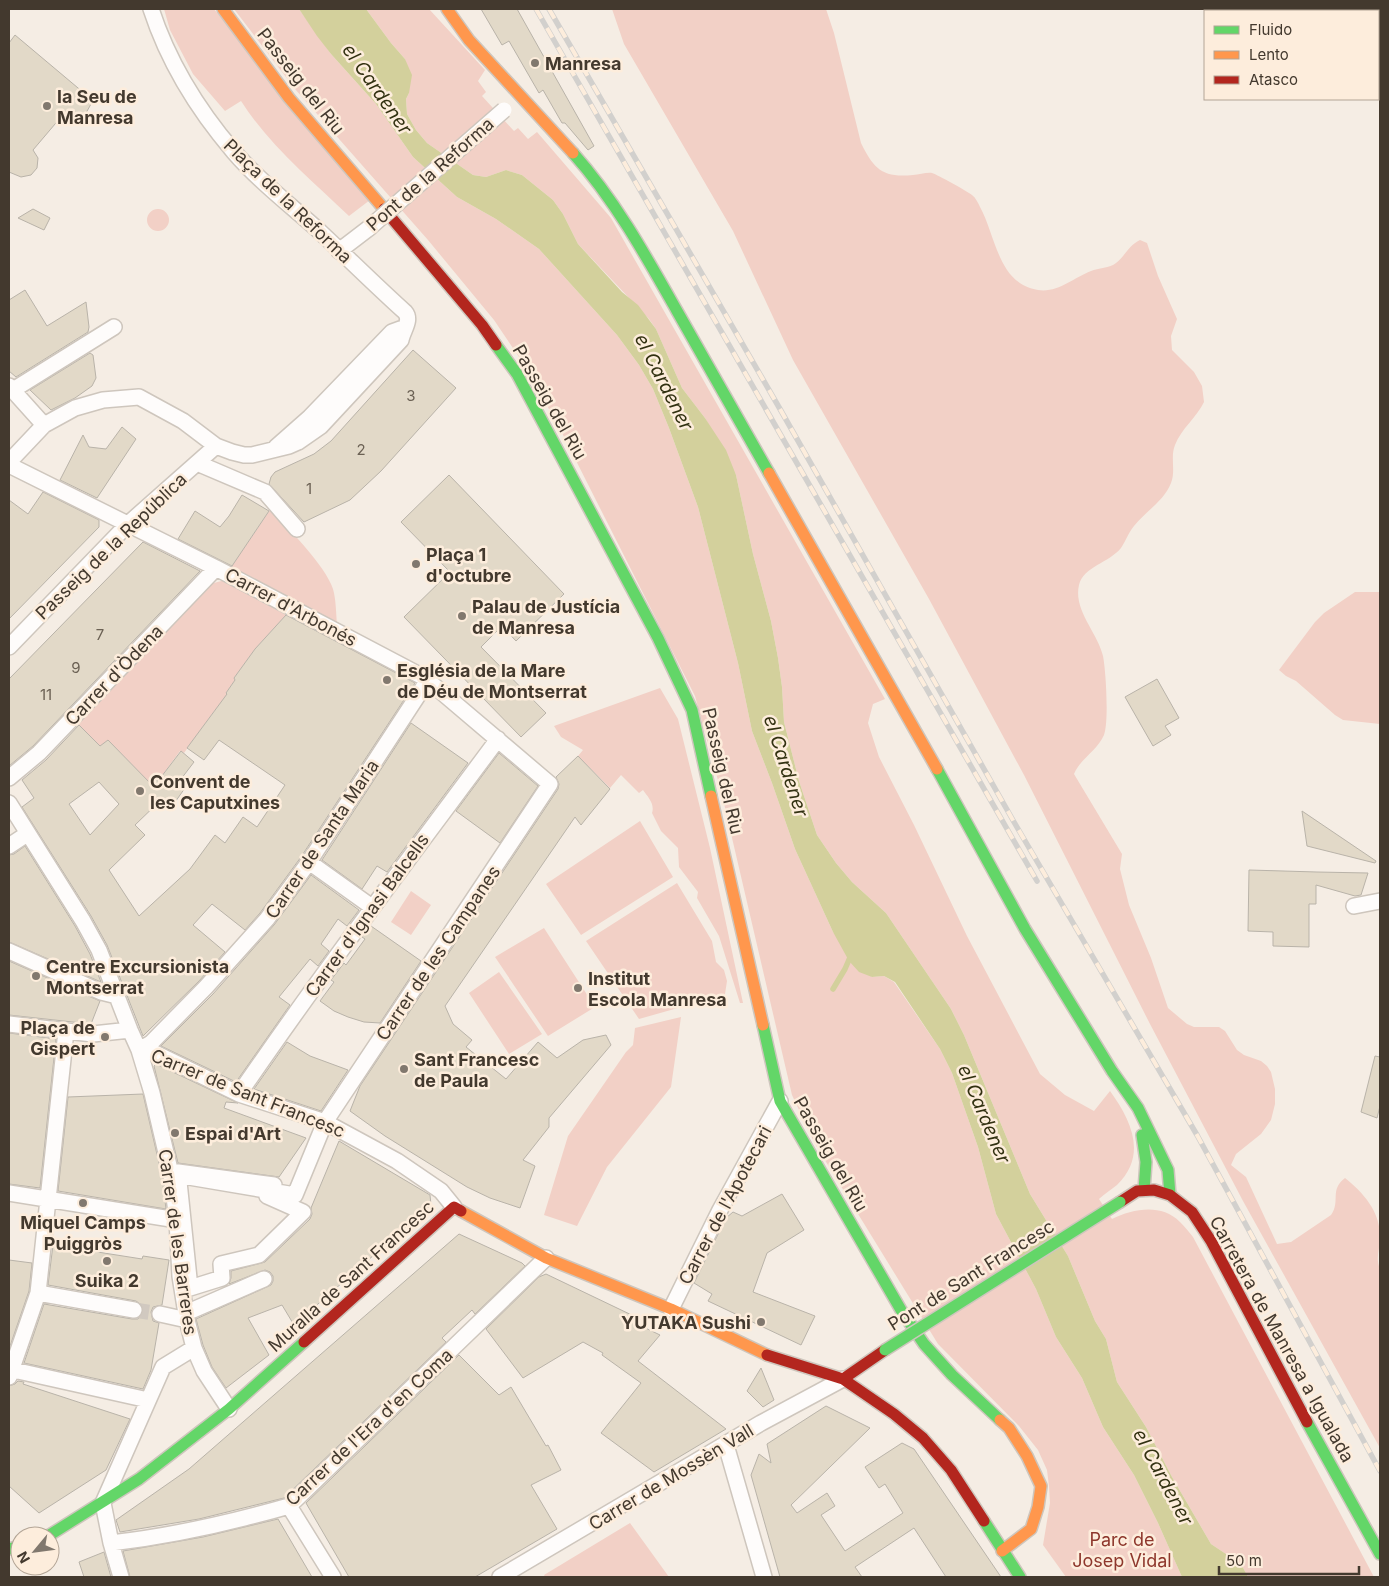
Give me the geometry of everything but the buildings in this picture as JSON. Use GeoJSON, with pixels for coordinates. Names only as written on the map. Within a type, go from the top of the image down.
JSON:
{"type":"FeatureCollection","features":[{"type":"Feature","properties":{"kind":"street","name":"Plaça de la Reforma"},"geometry":{"type":"LineString","coordinates":[[9,463],[44,425],[75,408],[104,400],[139,396],[183,421],[216,446],[244,455],[262,453],[289,446],[298,442],[320,426],[401,340],[408,320],[408,316],[268,186],[225,140],[194,97],[175,66],[151,9]]}},
{"type":"Feature","properties":{"kind":"street","name":"Passeig del Riu"},"geometry":{"type":"LineString","coordinates":[[223,9],[289,98],[482,324],[517,374],[658,638],[692,710],[780,1101],[901,1310],[924,1344],[952,1375],[1009,1428],[1027,1456],[1041,1486],[1038,1507],[1031,1529],[1002,1551]]}},
{"type":"Feature","properties":{"kind":"street"},"geometry":{"type":"LineString","coordinates":[[447,9],[469,40],[587,169],[612,202],[652,268],[933,762],[1025,929],[1112,1072],[1138,1108],[1168,1170],[1170,1195]]}},
{"type":"Feature","properties":{"kind":"street","name":"Pont de la Reforma"},"geometry":{"type":"LineString","coordinates":[[339,251],[369,228],[520,96]]}},
{"type":"Feature","properties":{"kind":"street"},"geometry":{"type":"LineString","coordinates":[[44,425],[11,388],[114,327]]}},
{"type":"Feature","properties":{"kind":"street","name":"Passeig de la República"},"geometry":{"type":"LineString","coordinates":[[9,647],[128,524],[216,446]]}},
{"type":"Feature","properties":{"kind":"street","name":"Carrer d'Arbonés"},"geometry":{"type":"LineString","coordinates":[[9,463],[216,568],[428,680],[550,784]]}},
{"type":"Feature","properties":{"kind":"street"},"geometry":{"type":"LineString","coordinates":[[197,463],[265,492],[296,529]]}},
{"type":"Feature","properties":{"kind":"street","name":"Carrer d'Òdena"},"geometry":{"type":"LineString","coordinates":[[9,778],[39,753],[216,568]]}},
{"type":"Feature","properties":{"kind":"street","name":"Carrer de Santa Maria"},"geometry":{"type":"LineString","coordinates":[[139,1050],[151,1043],[206,987],[261,926],[309,862],[428,680]]}},
{"type":"Feature","properties":{"kind":"street","name":"Carrer d'Ignasi Balcells"},"geometry":{"type":"LineString","coordinates":[[239,1094],[372,907],[498,739]]}},
{"type":"Feature","properties":{"kind":"street","name":"Carrer de les Campanes"},"geometry":{"type":"LineString","coordinates":[[270,1190],[295,1195],[325,1122],[550,784]]}},
{"type":"Feature","properties":{"kind":"street"},"geometry":{"type":"LineString","coordinates":[[9,802],[99,950],[106,986]]}},
{"type":"Feature","properties":{"kind":"street"},"geometry":{"type":"LineString","coordinates":[[9,846],[27,834]]}},
{"type":"Feature","properties":{"kind":"street"},"geometry":{"type":"LineString","coordinates":[[309,862],[372,907]]}},
{"type":"Feature","properties":{"kind":"street"},"geometry":{"type":"LineString","coordinates":[[1354,906],[1380,901]]}},
{"type":"Feature","properties":{"kind":"street"},"geometry":{"type":"LineString","coordinates":[[9,950],[106,986]]}},
{"type":"Feature","properties":{"kind":"street","name":"Carrer de les Barreres"},"geometry":{"type":"LineString","coordinates":[[106,986],[117,996],[139,1050],[175,1175],[180,1276],[186,1317],[194,1348],[204,1371],[229,1409]]}},
{"type":"Feature","properties":{"kind":"street"},"geometry":{"type":"LineString","coordinates":[[9,1024],[93,1034],[130,1030]]}},
{"type":"Feature","properties":{"kind":"street"},"geometry":{"type":"LineString","coordinates":[[66,1031],[38,1293],[10,1372],[148,1400]]}},
{"type":"Feature","properties":{"kind":"street","name":"Carrer de Sant Francesc"},"geometry":{"type":"LineString","coordinates":[[139,1050],[156,1053],[239,1094],[325,1122],[397,1160],[441,1191],[454,1207]]}},
{"type":"Feature","properties":{"kind":"street"},"geometry":{"type":"LineString","coordinates":[[1112,1072],[1143,1135],[1147,1160],[1144,1190]]}},
{"type":"Feature","properties":{"kind":"street","name":"Carrer de l'Apotecari"},"geometry":{"type":"LineString","coordinates":[[671,1309],[720,1210],[780,1101]]}},
{"type":"Feature","properties":{"kind":"street"},"geometry":{"type":"LineString","coordinates":[[175,1175],[270,1190],[267,1196],[303,1212],[259,1255],[220,1264],[222,1278],[190,1288],[175,1175]]}},
{"type":"Feature","properties":{"kind":"street","name":"Carretera de Manresa a Igualada"},"geometry":{"type":"LineString","coordinates":[[1144,1190],[1154,1190],[1170,1195],[1181,1202],[1192,1212],[1211,1241],[1282,1376],[1380,1554]]}},
{"type":"Feature","properties":{"kind":"street","name":"Pont de Sant Francesc"},"geometry":{"type":"LineString","coordinates":[[843,1379],[885,1350],[1137,1191],[1144,1190]]}},
{"type":"Feature","properties":{"kind":"street"},"geometry":{"type":"LineString","coordinates":[[9,1193],[177,1220]]}},
{"type":"Feature","properties":{"kind":"street","name":"Muralla de Sant Francesc"},"geometry":{"type":"LineString","coordinates":[[60,1529],[139,1479],[229,1409],[454,1207],[546,1258],[671,1309],[772,1357],[843,1379],[894,1414],[923,1438],[951,1470],[1002,1551]]}},
{"type":"Feature","properties":{"kind":"street","name":"Carrer de l'Era d'en Coma"},"geometry":{"type":"LineString","coordinates":[[111,1543],[154,1538],[234,1522],[289,1506],[546,1258]]}},
{"type":"Feature","properties":{"kind":"street"},"geometry":{"type":"LineString","coordinates":[[160,1314],[186,1317],[264,1279]]}},
{"type":"Feature","properties":{"kind":"street"},"geometry":{"type":"LineString","coordinates":[[38,1293],[134,1310]]}},
{"type":"Feature","properties":{"kind":"street","name":"Carrer de les Barreres"},"geometry":{"type":"LineString","coordinates":[[103,1503],[163,1367],[194,1348]]}},
{"type":"Feature","properties":{"kind":"street","name":"Carrer de Mossèn Vall"},"geometry":{"type":"LineString","coordinates":[[500,1577],[761,1423],[843,1379]]}},
{"type":"Feature","properties":{"kind":"street"},"geometry":{"type":"LineString","coordinates":[[726,1445],[764,1577]]}},
{"type":"Feature","properties":{"kind":"street"},"geometry":{"type":"LineString","coordinates":[[103,1503],[111,1543],[121,1577]]}},
{"type":"Feature","properties":{"kind":"street"},"geometry":{"type":"LineString","coordinates":[[289,1506],[333,1577]]}},
{"type":"Feature","properties":{"kind":"street"},"geometry":{"type":"LineString","coordinates":[[1002,1551],[1020,1577]]}},
{"type":"Feature","properties":{"kind":"green space"},"geometry":{"type":"Polygon","coordinates":[[[164,9],[214,9],[370,200],[349,216],[277,147],[241,101],[225,111],[193,74],[170,30],[164,9]]]}},
{"type":"Feature","properties":{"kind":"green space","name":"Parc de Josep Vidal"},"geometry":{"type":"Polygon","coordinates":[[[234,9],[299,9],[331,54],[376,104],[413,157],[457,197],[496,219],[539,249],[617,335],[639,365],[653,389],[698,507],[738,663],[752,731],[795,849],[833,932],[872,977],[884,976],[894,982],[940,1049],[952,1073],[978,1147],[996,1214],[1036,1289],[1056,1337],[1082,1378],[1103,1427],[1134,1475],[1182,1577],[1066,1577],[1043,1545],[1050,1503],[1047,1470],[1038,1450],[1019,1426],[938,1344],[815,1144],[792,1095],[722,795],[695,696],[559,427],[523,363],[494,320],[428,240],[295,89],[234,9]]]}},
{"type":"Feature","properties":{"kind":"green space"},"geometry":{"type":"Polygon","coordinates":[[[366,9],[429,9],[485,70],[478,81],[486,92],[482,96],[514,131],[518,128],[528,139],[537,132],[611,218],[885,699],[873,704],[868,723],[879,757],[967,936],[1040,1074],[1065,1095],[1094,1111],[1110,1091],[1130,1126],[1134,1150],[1132,1162],[1126,1174],[1117,1185],[1099,1199],[1112,1219],[1138,1211],[1156,1210],[1172,1216],[1193,1237],[1374,1577],[1248,1577],[1241,1564],[1211,1544],[1172,1477],[1146,1427],[1117,1382],[1106,1339],[1095,1321],[1068,1256],[1030,1194],[964,1035],[951,1009],[886,913],[852,882],[817,835],[799,781],[784,722],[782,687],[771,621],[753,554],[736,475],[705,418],[682,388],[656,329],[649,319],[578,244],[563,214],[553,200],[522,175],[506,170],[486,177],[473,175],[427,143],[416,130],[407,114],[406,99],[409,93],[405,59],[366,9]]]}},
{"type":"Feature","properties":{"kind":"green space"},"geometry":{"type":"Polygon","coordinates":[[[612,9],[826,9],[834,33],[861,143],[870,159],[880,170],[886,173],[902,176],[932,173],[972,195],[977,201],[1006,269],[1014,279],[1025,286],[1038,290],[1059,287],[1091,271],[1113,265],[1140,240],[1147,243],[1158,276],[1177,319],[1171,336],[1172,350],[1194,372],[1202,386],[1204,402],[1175,445],[1171,483],[1164,495],[1134,526],[1121,548],[1086,573],[1079,585],[1078,594],[1083,612],[1103,656],[1107,708],[1106,728],[1101,741],[1080,764],[1074,774],[1122,854],[1120,869],[1129,905],[1151,958],[1168,1008],[1187,1024],[1194,1027],[1219,1027],[1225,1031],[1237,1050],[1244,1055],[1261,1061],[1271,1072],[1275,1089],[1275,1104],[1271,1120],[1261,1134],[1236,1154],[1231,1165],[1246,1177],[1277,1244],[1291,1242],[1331,1215],[1334,1210],[1337,1187],[1345,1178],[1365,1197],[1378,1220],[1380,1229],[1378,1257],[1380,1269],[1380,1448],[1243,1201],[1150,1024],[1024,775],[929,599],[793,360],[733,231],[624,44],[612,9]]]}},
{"type":"Feature","properties":{"kind":"green space"},"geometry":{"type":"Polygon","coordinates":[[[154,209],[162,209],[169,216],[169,224],[162,231],[154,231],[147,224],[147,216],[154,209]]]}},
{"type":"Feature","properties":{"kind":"green space"},"geometry":{"type":"Polygon","coordinates":[[[270,510],[305,547],[329,579],[334,593],[337,624],[229,570],[270,510]]]}},
{"type":"Feature","properties":{"kind":"green space"},"geometry":{"type":"Polygon","coordinates":[[[225,580],[286,615],[255,649],[234,678],[235,680],[226,693],[238,702],[215,710],[184,753],[180,751],[158,781],[155,779],[152,785],[108,740],[73,768],[87,733],[76,722],[203,586],[225,580]]]}},
{"type":"Feature","properties":{"kind":"green space"},"geometry":{"type":"Polygon","coordinates":[[[1355,592],[1380,592],[1380,724],[1343,720],[1296,681],[1279,670],[1315,622],[1324,613],[1355,592]]]}},
{"type":"Feature","properties":{"kind":"green space"},"geometry":{"type":"Polygon","coordinates":[[[660,688],[678,719],[710,848],[743,1003],[740,1003],[719,936],[697,898],[698,892],[679,867],[678,848],[661,831],[652,813],[653,807],[649,798],[643,790],[639,793],[621,775],[610,788],[578,756],[583,750],[561,737],[554,726],[660,688]]]}},
{"type":"Feature","properties":{"kind":"green space"},"geometry":{"type":"Polygon","coordinates":[[[640,821],[673,877],[581,935],[546,884],[640,821]]]}},
{"type":"Feature","properties":{"kind":"green space"},"geometry":{"type":"Polygon","coordinates":[[[677,883],[712,941],[716,962],[724,970],[727,981],[725,994],[721,1002],[708,1006],[692,1004],[639,1019],[586,941],[677,883]]]}},
{"type":"Feature","properties":{"kind":"green space"},"geometry":{"type":"Polygon","coordinates":[[[411,891],[431,905],[411,935],[391,922],[411,891]]]}},
{"type":"Feature","properties":{"kind":"green space"},"geometry":{"type":"Polygon","coordinates":[[[544,928],[595,1007],[548,1036],[495,957],[544,928]]]}},
{"type":"Feature","properties":{"kind":"green space"},"geometry":{"type":"Polygon","coordinates":[[[499,972],[542,1034],[509,1054],[469,993],[499,972]]]}},
{"type":"Feature","properties":{"kind":"green space"},"geometry":{"type":"Polygon","coordinates":[[[681,1017],[671,1087],[607,1167],[577,1226],[544,1215],[568,1136],[626,1052],[633,1045],[635,1028],[681,1017]]]}},
{"type":"Feature","properties":{"kind":"green space"},"geometry":{"type":"Polygon","coordinates":[[[630,1523],[669,1577],[545,1577],[544,1575],[630,1523]]]}},
{"type":"Feature","properties":{"kind":"water","name":"el Cardener"},"geometry":{"type":"Polygon","coordinates":[[[299,9],[366,9],[405,59],[412,75],[406,99],[407,114],[416,130],[427,143],[473,175],[486,177],[506,170],[522,175],[553,200],[563,214],[578,244],[622,292],[638,305],[656,329],[682,388],[726,450],[736,475],[753,554],[771,621],[782,687],[784,722],[799,781],[817,835],[852,882],[886,913],[951,1009],[964,1035],[1030,1194],[1068,1256],[1095,1321],[1106,1339],[1117,1382],[1146,1427],[1172,1477],[1211,1544],[1241,1564],[1248,1577],[1182,1577],[1134,1475],[1103,1427],[1082,1378],[1056,1337],[1036,1289],[996,1214],[978,1147],[952,1073],[940,1049],[895,982],[884,976],[872,977],[859,972],[849,961],[833,932],[795,849],[752,731],[738,663],[698,507],[653,389],[639,365],[617,335],[539,249],[496,219],[457,197],[413,157],[376,104],[331,54],[299,9]]]}},
{"type":"Feature","properties":{"kind":"waterway"},"geometry":{"type":"LineString","coordinates":[[833,989],[851,955]]}},
{"type":"Feature","properties":{"kind":"tunnel"},"geometry":{"type":"LineString","coordinates":[[134,1310],[160,1314]]}},
{"type":"Feature","properties":{"kind":"railway"},"geometry":{"type":"LineString","coordinates":[[536,9],[1037,881]]}},
{"type":"Feature","properties":{"kind":"railway"},"geometry":{"type":"LineString","coordinates":[[549,9],[780,409],[1014,822],[1197,1135],[1380,1471]]}},
{"type":"Feature","properties":{"kind":"traffic: fast"},"geometry":{"type":"LineString","coordinates":[[573,153],[603,190],[642,249],[769,473]]}},
{"type":"Feature","properties":{"kind":"traffic: fast"},"geometry":{"type":"LineString","coordinates":[[496,345],[517,374],[658,638],[692,710],[711,796]]}},
{"type":"Feature","properties":{"kind":"traffic: fast"},"geometry":{"type":"LineString","coordinates":[[937,769],[1025,929],[1112,1071],[1138,1108],[1168,1170],[1170,1195]]}},
{"type":"Feature","properties":{"kind":"traffic: fast"},"geometry":{"type":"LineString","coordinates":[[763,1025],[780,1101],[901,1310],[924,1344],[952,1375],[1000,1420]]}},
{"type":"Feature","properties":{"kind":"traffic: fast"},"geometry":{"type":"LineString","coordinates":[[1142,1135],[1146,1162],[1144,1190]]}},
{"type":"Feature","properties":{"kind":"traffic: fast"},"geometry":{"type":"LineString","coordinates":[[885,1350],[1120,1202]]}},
{"type":"Feature","properties":{"kind":"traffic: fast"},"geometry":{"type":"LineString","coordinates":[[60,1528],[139,1479],[229,1409],[304,1342]]}},
{"type":"Feature","properties":{"kind":"traffic: fast"},"geometry":{"type":"LineString","coordinates":[[1307,1422],[1380,1554]]}},
{"type":"Feature","properties":{"kind":"traffic: fast"},"geometry":{"type":"LineString","coordinates":[[984,1521],[1020,1577]]}},
{"type":"Feature","properties":{"kind":"traffic: slow"},"geometry":{"type":"LineString","coordinates":[[223,9],[289,98],[384,209]]}},
{"type":"Feature","properties":{"kind":"traffic: slow"},"geometry":{"type":"LineString","coordinates":[[447,9],[469,40],[573,153]]}},
{"type":"Feature","properties":{"kind":"traffic: slow"},"geometry":{"type":"LineString","coordinates":[[769,473],[937,769]]}},
{"type":"Feature","properties":{"kind":"traffic: slow"},"geometry":{"type":"LineString","coordinates":[[711,796],[763,1025]]}},
{"type":"Feature","properties":{"kind":"traffic: slow"},"geometry":{"type":"LineString","coordinates":[[461,1211],[546,1258],[671,1309],[767,1355]]}},
{"type":"Feature","properties":{"kind":"traffic: slow"},"geometry":{"type":"LineString","coordinates":[[1000,1420],[1009,1428],[1027,1456],[1041,1486],[1038,1507],[1031,1529],[1002,1551]]}},
{"type":"Feature","properties":{"kind":"traffic: jam"},"geometry":{"type":"LineString","coordinates":[[384,209],[482,325],[496,345]]}},
{"type":"Feature","properties":{"kind":"traffic: jam"},"geometry":{"type":"LineString","coordinates":[[1120,1202],[1137,1191],[1154,1190],[1170,1195],[1192,1212],[1211,1241],[1307,1422]]}},
{"type":"Feature","properties":{"kind":"traffic: jam"},"geometry":{"type":"LineString","coordinates":[[304,1342],[454,1207],[461,1211]]}},
{"type":"Feature","properties":{"kind":"traffic: jam"},"geometry":{"type":"LineString","coordinates":[[843,1379],[885,1350]]}},
{"type":"Feature","properties":{"kind":"traffic: jam"},"geometry":{"type":"LineString","coordinates":[[767,1355],[843,1379],[894,1414],[923,1438],[951,1470],[984,1521]]}},
{"type":"Feature","properties":{"kind":"place","name":"Manresa"},"geometry":{"type":"Point","coordinates":[535,63]}},
{"type":"Feature","properties":{"kind":"place","name":"la Seu de Manresa"},"geometry":{"type":"Point","coordinates":[47,106]}},
{"type":"Feature","properties":{"kind":"place","name":"Plaça 1 d'octubre"},"geometry":{"type":"Point","coordinates":[416,564]}},
{"type":"Feature","properties":{"kind":"place","name":"Palau de Justícia de Manresa"},"geometry":{"type":"Point","coordinates":[462,616]}},
{"type":"Feature","properties":{"kind":"place","name":"Església de la Mare de Déu de Montserrat"},"geometry":{"type":"Point","coordinates":[387,680]}},
{"type":"Feature","properties":{"kind":"place","name":"Convent de les Caputxines"},"geometry":{"type":"Point","coordinates":[140,791]}},
{"type":"Feature","properties":{"kind":"place","name":"Centre Excursionista Montserrat"},"geometry":{"type":"Point","coordinates":[36,976]}},
{"type":"Feature","properties":{"kind":"place","name":"Institut Escola Manresa"},"geometry":{"type":"Point","coordinates":[578,988]}},
{"type":"Feature","properties":{"kind":"place","name":"Plaça de Gispert"},"geometry":{"type":"Point","coordinates":[105,1037]}},
{"type":"Feature","properties":{"kind":"place","name":"Sant Francesc de Paula"},"geometry":{"type":"Point","coordinates":[404,1069]}},
{"type":"Feature","properties":{"kind":"place","name":"Espai d'Art"},"geometry":{"type":"Point","coordinates":[175,1133]}},
{"type":"Feature","properties":{"kind":"place","name":"Miquel Camps Puiggròs"},"geometry":{"type":"Point","coordinates":[83,1203]}},
{"type":"Feature","properties":{"kind":"place","name":"Suika 2"},"geometry":{"type":"Point","coordinates":[107,1261]}},
{"type":"Feature","properties":{"kind":"place","name":"YUTAKA Sushi"},"geometry":{"type":"Point","coordinates":[761,1322]}}]}
